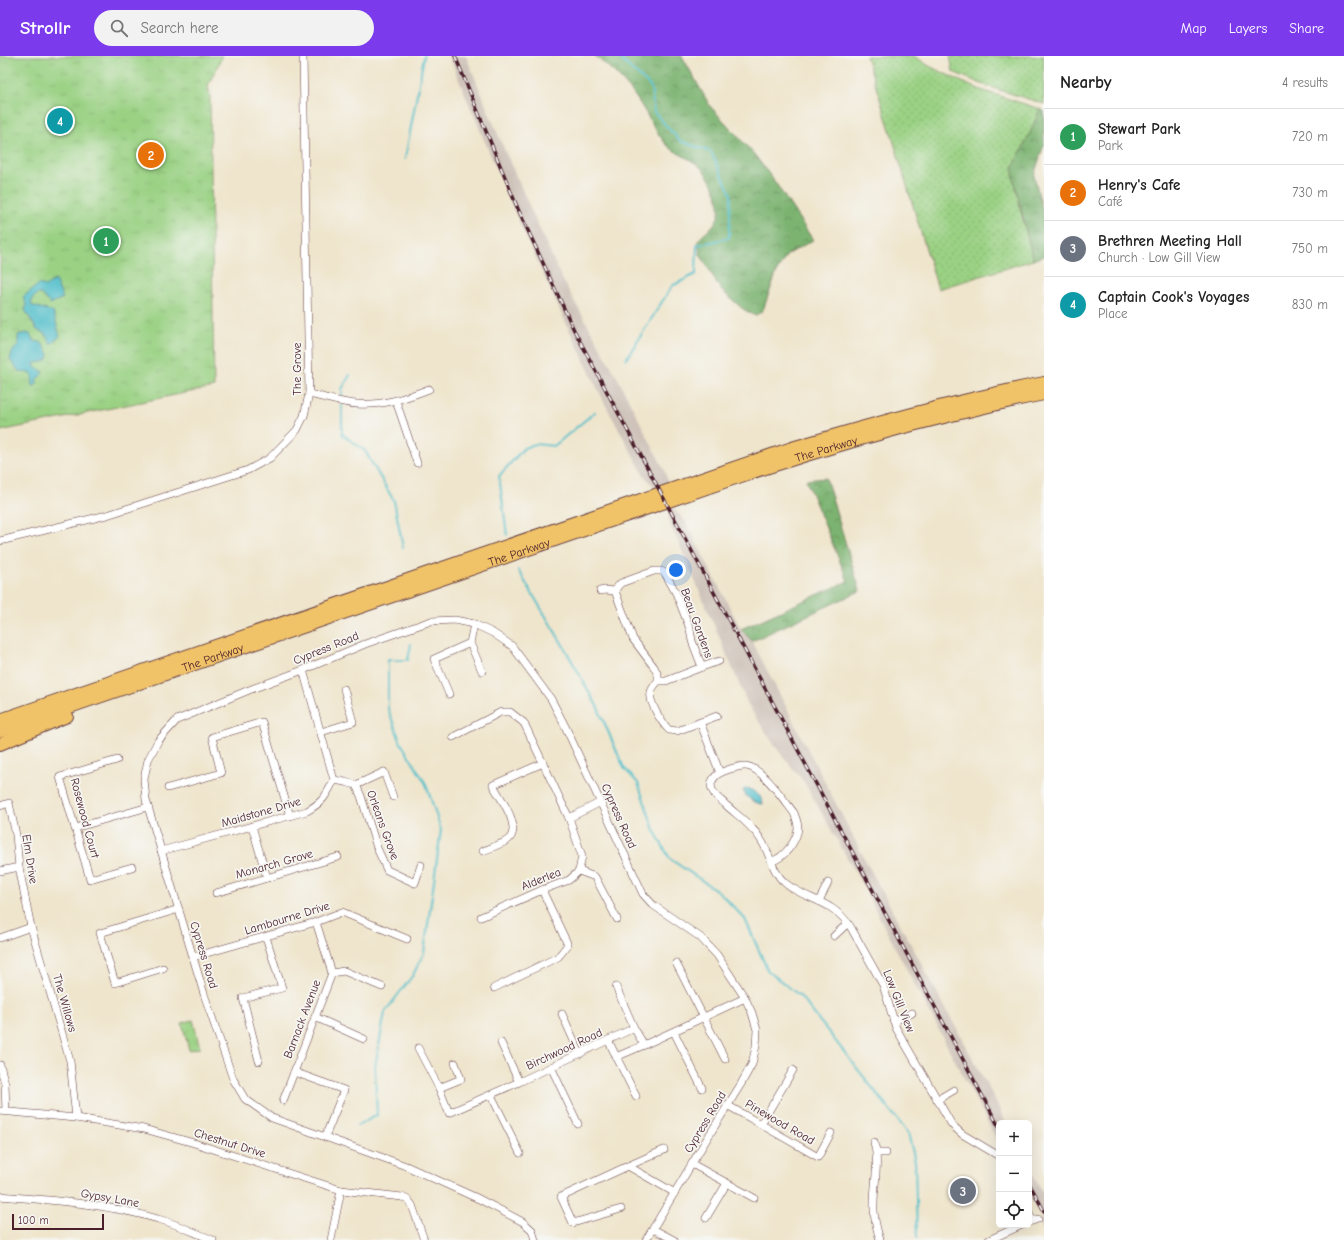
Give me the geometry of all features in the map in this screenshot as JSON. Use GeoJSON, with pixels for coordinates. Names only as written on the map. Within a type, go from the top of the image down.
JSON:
{"type":"FeatureCollection","features":[{"type":"Feature","properties":{"kind":"highway","name":"The Parkway"},"geometry":{"type":"LineString","coordinates":[[0,720],[792,448],[924,410],[1044,383]]}},
{"type":"Feature","properties":{"kind":"highway","name":"The Parkway"},"geometry":{"type":"LineString","coordinates":[[0,731],[814,452],[884,432],[1020,398],[1044,394]]}},
{"type":"Feature","properties":{"kind":"highway"},"geometry":{"type":"LineString","coordinates":[[0,712],[55,694],[118,679]]}},
{"type":"Feature","properties":{"kind":"highway"},"geometry":{"type":"LineString","coordinates":[[0,744],[105,701],[133,685]]}},
{"type":"Feature","properties":{"kind":"street","name":"The Grove"},"geometry":{"type":"LineString","coordinates":[[0,541],[19,538],[107,515],[248,470],[270,458],[297,430],[304,416],[308,394],[303,56]]}},
{"type":"Feature","properties":{"kind":"street"},"geometry":{"type":"LineString","coordinates":[[308,394],[362,404],[396,401],[429,389]]}},
{"type":"Feature","properties":{"kind":"street"},"geometry":{"type":"LineString","coordinates":[[396,401],[417,463]]}},
{"type":"Feature","properties":{"kind":"street","name":"Beau Gardens"},"geometry":{"type":"LineString","coordinates":[[615,591],[621,583],[654,571],[661,571],[665,573],[676,593],[690,629],[691,638],[702,667]]}},
{"type":"Feature","properties":{"kind":"street"},"geometry":{"type":"LineString","coordinates":[[600,591],[615,591],[633,639],[654,667],[658,675],[658,681],[651,691],[650,696],[653,705],[667,728],[677,731],[717,716]]}},
{"type":"Feature","properties":{"kind":"street","name":"Cypress Road"},"geometry":{"type":"LineString","coordinates":[[536,1240],[532,1230],[523,1222],[479,1199],[406,1166],[272,1118],[245,1099],[233,1079],[193,957],[148,807],[144,779],[148,760],[158,740],[177,720],[248,690],[303,670],[365,644],[431,621],[455,620],[474,624],[493,633],[512,646],[551,699],[601,802],[643,894],[653,905],[700,937],[716,955],[745,998],[752,1013],[757,1030],[756,1046],[752,1064],[646,1240]]}},
{"type":"Feature","properties":{"kind":"street"},"geometry":{"type":"LineString","coordinates":[[474,624],[470,643],[482,671]]}},
{"type":"Feature","properties":{"kind":"street"},"geometry":{"type":"LineString","coordinates":[[448,694],[434,659],[470,643]]}},
{"type":"Feature","properties":{"kind":"street","name":"Beau Gardens"},"geometry":{"type":"LineString","coordinates":[[658,681],[666,681],[719,661]]}},
{"type":"Feature","properties":{"kind":"street"},"geometry":{"type":"LineString","coordinates":[[303,670],[334,780]]}},
{"type":"Feature","properties":{"kind":"street"},"geometry":{"type":"LineString","coordinates":[[321,732],[353,722],[344,688]]}},
{"type":"Feature","properties":{"kind":"street","name":"Alderlea"},"geometry":{"type":"LineString","coordinates":[[453,737],[501,712],[510,712],[524,722],[569,818],[582,856],[578,872],[569,880],[542,890],[481,917]]}},
{"type":"Feature","properties":{"kind":"street"},"geometry":{"type":"LineString","coordinates":[[168,788],[221,773],[212,737],[262,722],[290,816]]}},
{"type":"Feature","properties":{"kind":"street"},"geometry":{"type":"LineString","coordinates":[[700,722],[720,773],[740,766],[746,766],[758,770],[794,813],[798,828],[796,836],[792,844],[778,860],[772,861]]}},
{"type":"Feature","properties":{"kind":"street","name":"Rosewood Court"},"geometry":{"type":"LineString","coordinates":[[117,760],[60,777],[90,878],[132,867]]}},
{"type":"Feature","properties":{"kind":"street"},"geometry":{"type":"LineString","coordinates":[[483,851],[509,839],[514,831],[513,821],[493,785],[543,763]]}},
{"type":"Feature","properties":{"kind":"street"},"geometry":{"type":"LineString","coordinates":[[356,785],[384,772],[393,797]]}},
{"type":"Feature","properties":{"kind":"street","name":"Low Gill View"},"geometry":{"type":"LineString","coordinates":[[720,773],[712,780],[711,787],[713,793],[755,832],[761,840],[776,872],[786,883],[839,912],[848,923],[883,985],[896,1028],[948,1119],[957,1131],[996,1154]]}},
{"type":"Feature","properties":{"kind":"street","name":"Orleans Grove"},"geometry":{"type":"LineString","coordinates":[[334,780],[356,785],[362,796],[377,848],[387,870],[415,883],[421,865]]}},
{"type":"Feature","properties":{"kind":"street","name":"Maidstone Drive"},"geometry":{"type":"LineString","coordinates":[[161,851],[307,811],[316,806],[326,796],[334,780]]}},
{"type":"Feature","properties":{"kind":"street"},"geometry":{"type":"LineString","coordinates":[[569,818],[601,802]]}},
{"type":"Feature","properties":{"kind":"street","name":"Elm Drive"},"geometry":{"type":"LineString","coordinates":[[0,806],[9,803],[16,835],[19,867],[31,927]]}},
{"type":"Feature","properties":{"kind":"street"},"geometry":{"type":"LineString","coordinates":[[75,828],[148,807]]}},
{"type":"Feature","properties":{"kind":"street"},"geometry":{"type":"LineString","coordinates":[[252,826],[267,878]]}},
{"type":"Feature","properties":{"kind":"street","name":"Monarch Grove"},"geometry":{"type":"LineString","coordinates":[[216,893],[338,857]]}},
{"type":"Feature","properties":{"kind":"street"},"geometry":{"type":"LineString","coordinates":[[0,871],[19,867]]}},
{"type":"Feature","properties":{"kind":"street"},"geometry":{"type":"LineString","coordinates":[[578,872],[596,877],[617,919]]}},
{"type":"Feature","properties":{"kind":"street"},"geometry":{"type":"LineString","coordinates":[[819,901],[828,882]]}},
{"type":"Feature","properties":{"kind":"street"},"geometry":{"type":"LineString","coordinates":[[494,988],[558,957],[567,946],[567,943],[542,890]]}},
{"type":"Feature","properties":{"kind":"street"},"geometry":{"type":"LineString","coordinates":[[163,968],[115,983],[100,933],[179,909]]}},
{"type":"Feature","properties":{"kind":"street","name":"Lambourne Drive"},"geometry":{"type":"LineString","coordinates":[[193,957],[316,922],[342,912],[407,939]]}},
{"type":"Feature","properties":{"kind":"street","name":"Barnack Avenue"},"geometry":{"type":"LineString","coordinates":[[282,1100],[332,973],[316,922]]}},
{"type":"Feature","properties":{"kind":"street"},"geometry":{"type":"LineString","coordinates":[[834,936],[848,923]]}},
{"type":"Feature","properties":{"kind":"street"},"geometry":{"type":"LineString","coordinates":[[0,938],[31,927]]}},
{"type":"Feature","properties":{"kind":"street","name":"The Willows"},"geometry":{"type":"LineString","coordinates":[[31,927],[70,1061],[76,1118]]}},
{"type":"Feature","properties":{"kind":"street"},"geometry":{"type":"LineString","coordinates":[[259,1061],[243,998],[282,988],[266,937]]}},
{"type":"Feature","properties":{"kind":"street"},"geometry":{"type":"LineString","coordinates":[[676,963],[724,1059]]}},
{"type":"Feature","properties":{"kind":"street"},"geometry":{"type":"LineString","coordinates":[[332,973],[344,970],[382,987]]}},
{"type":"Feature","properties":{"kind":"street"},"geometry":{"type":"LineString","coordinates":[[616,987],[634,1028],[644,1045]]}},
{"type":"Feature","properties":{"kind":"street"},"geometry":{"type":"LineString","coordinates":[[616,1057],[674,1032],[745,998]]}},
{"type":"Feature","properties":{"kind":"street"},"geometry":{"type":"LineString","coordinates":[[893,1020],[912,1013]]}},
{"type":"Feature","properties":{"kind":"street"},"geometry":{"type":"LineString","coordinates":[[562,1014],[580,1054]]}},
{"type":"Feature","properties":{"kind":"street"},"geometry":{"type":"LineString","coordinates":[[315,1017],[364,1039]]}},
{"type":"Feature","properties":{"kind":"street","name":"Birchwood Road"},"geometry":{"type":"LineString","coordinates":[[418,1048],[439,1088],[449,1113],[492,1095],[634,1028]]}},
{"type":"Feature","properties":{"kind":"street"},"geometry":{"type":"LineString","coordinates":[[674,1032],[702,1088]]}},
{"type":"Feature","properties":{"kind":"street"},"geometry":{"type":"LineString","coordinates":[[608,1040],[636,1096]]}},
{"type":"Feature","properties":{"kind":"street"},"geometry":{"type":"LineString","coordinates":[[501,1043],[519,1082]]}},
{"type":"Feature","properties":{"kind":"street"},"geometry":{"type":"LineString","coordinates":[[439,1088],[461,1079],[455,1063]]}},
{"type":"Feature","properties":{"kind":"street"},"geometry":{"type":"LineString","coordinates":[[0,1066],[5,1084],[3,1111]]}},
{"type":"Feature","properties":{"kind":"street"},"geometry":{"type":"LineString","coordinates":[[551,1067],[578,1124]]}},
{"type":"Feature","properties":{"kind":"street"},"geometry":{"type":"LineString","coordinates":[[761,1124],[793,1070]]}},
{"type":"Feature","properties":{"kind":"street"},"geometry":{"type":"LineString","coordinates":[[294,1072],[344,1090],[325,1137]]}},
{"type":"Feature","properties":{"kind":"street"},"geometry":{"type":"LineString","coordinates":[[937,1100],[954,1090]]}},
{"type":"Feature","properties":{"kind":"street"},"geometry":{"type":"LineString","coordinates":[[492,1095],[520,1153]]}},
{"type":"Feature","properties":{"kind":"street","name":"Pinewood Road"},"geometry":{"type":"LineString","coordinates":[[727,1105],[818,1157],[831,1133]]}},
{"type":"Feature","properties":{"kind":"street","name":"Chestnut Drive"},"geometry":{"type":"LineString","coordinates":[[3,1111],[76,1118],[144,1129],[340,1190],[402,1197],[408,1200],[412,1205],[424,1240]]}},
{"type":"Feature","properties":{"kind":"street"},"geometry":{"type":"LineString","coordinates":[[874,1142],[876,1153],[874,1210],[880,1240]]}},
{"type":"Feature","properties":{"kind":"street"},"geometry":{"type":"LineString","coordinates":[[621,1209],[573,1223],[561,1197],[664,1150]]}},
{"type":"Feature","properties":{"kind":"street"},"geometry":{"type":"LineString","coordinates":[[876,1153],[886,1153]]}},
{"type":"Feature","properties":{"kind":"street"},"geometry":{"type":"LineString","coordinates":[[692,1164],[754,1198]]}},
{"type":"Feature","properties":{"kind":"street"},"geometry":{"type":"LineString","coordinates":[[628,1166],[675,1193]]}},
{"type":"Feature","properties":{"kind":"street"},"geometry":{"type":"LineString","coordinates":[[706,1218],[727,1183]]}},
{"type":"Feature","properties":{"kind":"street"},"geometry":{"type":"LineString","coordinates":[[331,1240],[340,1190]]}},
{"type":"Feature","properties":{"kind":"street","name":"Gypsy Lane"},"geometry":{"type":"LineString","coordinates":[[0,1196],[92,1205],[126,1211],[171,1223],[213,1240]]}},
{"type":"Feature","properties":{"kind":"street"},"geometry":{"type":"LineString","coordinates":[[993,1239],[1016,1228]]}},
{"type":"Feature","properties":{"kind":"street"},"geometry":{"type":"LineString","coordinates":[[653,1229],[674,1240]]}},
{"type":"Feature","properties":{"kind":"shaded area"},"geometry":{"type":"Polygon","coordinates":[[[449,56],[466,56],[501,142],[561,277],[617,377],[665,471],[675,510],[685,521],[741,629],[752,641],[862,854],[992,1094],[1005,1120],[996,1120],[996,1138],[857,875],[804,782],[777,749],[749,707],[679,543],[670,526],[668,512],[653,485],[645,477],[605,404],[514,211],[449,56]]]}},
{"type":"Feature","properties":{"kind":"shaded area"},"geometry":{"type":"Polygon","coordinates":[[[1032,1173],[1044,1195],[1044,1232],[1038,1220],[1042,1218],[1032,1200],[1032,1173]]]}},
{"type":"Feature","properties":{"kind":"green space"},"geometry":{"type":"Polygon","coordinates":[[[0,56],[222,56],[208,85],[210,96],[214,387],[0,431],[0,56]]]}},
{"type":"Feature","properties":{"kind":"green space"},"geometry":{"type":"Polygon","coordinates":[[[595,56],[682,56],[710,106],[754,154],[775,182],[813,240],[787,255],[777,271],[763,310],[755,316],[743,309],[721,290],[700,254],[698,240],[715,223],[719,211],[717,197],[707,175],[698,165],[673,150],[665,143],[635,95],[625,83],[595,56]]]}},
{"type":"Feature","properties":{"kind":"green space"},"geometry":{"type":"Polygon","coordinates":[[[866,56],[914,56],[929,66],[975,88],[1040,109],[1031,131],[1019,204],[1033,260],[938,289],[892,136],[866,56]]]}},
{"type":"Feature","properties":{"kind":"green space"},"geometry":{"type":"Polygon","coordinates":[[[950,56],[1044,56],[1044,104],[984,85],[953,72],[950,56]]]}},
{"type":"Feature","properties":{"kind":"green space"},"geometry":{"type":"Polygon","coordinates":[[[1040,109],[1044,111],[1044,144],[1034,176],[1044,216],[1044,256],[1033,260],[1013,175],[1013,167],[1040,109]]]}},
{"type":"Feature","properties":{"kind":"green space"},"geometry":{"type":"Polygon","coordinates":[[[826,478],[860,591],[752,641],[741,629],[848,581],[806,480],[826,478]]]}},
{"type":"Feature","properties":{"kind":"green space"},"geometry":{"type":"Polygon","coordinates":[[[193,1020],[200,1048],[189,1050],[182,1023],[193,1020]]]}},
{"type":"Feature","properties":{"kind":"water"},"geometry":{"type":"Polygon","coordinates":[[[55,280],[63,298],[50,304],[41,294],[37,294],[33,298],[31,305],[53,312],[60,336],[51,344],[45,334],[37,330],[25,310],[26,305],[23,297],[39,284],[45,286],[55,280]]]}},
{"type":"Feature","properties":{"kind":"water"},"geometry":{"type":"Polygon","coordinates":[[[25,333],[30,334],[34,341],[41,342],[49,354],[48,359],[43,362],[34,363],[35,367],[43,371],[43,373],[36,380],[38,383],[33,387],[32,374],[19,371],[10,360],[12,352],[18,345],[18,335],[25,333]]]}},
{"type":"Feature","properties":{"kind":"water"},"geometry":{"type":"Polygon","coordinates":[[[746,788],[757,793],[763,804],[757,803],[748,798],[743,790],[746,788]]]}},
{"type":"Feature","properties":{"kind":"waterway"},"geometry":{"type":"LineString","coordinates":[[405,159],[424,56]]}},
{"type":"Feature","properties":{"kind":"waterway"},"geometry":{"type":"LineString","coordinates":[[617,56],[651,87],[654,112],[680,141],[711,152],[731,194],[729,238],[697,245],[696,274],[672,286],[626,359]]}},
{"type":"Feature","properties":{"kind":"waterway"},"geometry":{"type":"LineString","coordinates":[[342,399],[342,389],[350,375]]}},
{"type":"Feature","properties":{"kind":"waterway"},"geometry":{"type":"LineString","coordinates":[[342,404],[342,434],[365,451],[394,501],[403,548]]}},
{"type":"Feature","properties":{"kind":"waterway"},"geometry":{"type":"LineString","coordinates":[[507,535],[499,476],[524,448],[535,444],[554,446],[595,412]]}},
{"type":"Feature","properties":{"kind":"waterway"},"geometry":{"type":"LineString","coordinates":[[518,570],[563,645],[597,706],[624,768],[638,783],[654,830],[670,859],[719,892],[745,919],[768,971],[800,996],[908,1133],[915,1161],[917,1237]]}},
{"type":"Feature","properties":{"kind":"waterway"},"geometry":{"type":"LineString","coordinates":[[357,1126],[377,1115],[375,1067],[385,1012],[413,975],[424,953],[441,830],[426,784],[401,743],[388,709],[388,660],[408,660],[411,644]]}},
{"type":"Feature","properties":{"kind":"railway"},"geometry":{"type":"LineString","coordinates":[[455,56],[518,209],[574,330],[996,1121]]}},
{"type":"Feature","properties":{"kind":"railway"},"geometry":{"type":"LineString","coordinates":[[1032,1189],[1044,1211]]}},
{"type":"Feature","properties":{"kind":"place","name":"Captain Cook's Voyages"},"geometry":{"type":"Point","coordinates":[60,121]}},
{"type":"Feature","properties":{"kind":"place","name":"Henry's Cafe"},"geometry":{"type":"Point","coordinates":[151,155]}},
{"type":"Feature","properties":{"kind":"place","name":"Stewart Park"},"geometry":{"type":"Point","coordinates":[106,241]}},
{"type":"Feature","properties":{"kind":"place","name":"Brethren Meeting Hall"},"geometry":{"type":"Point","coordinates":[963,1191]}}]}
